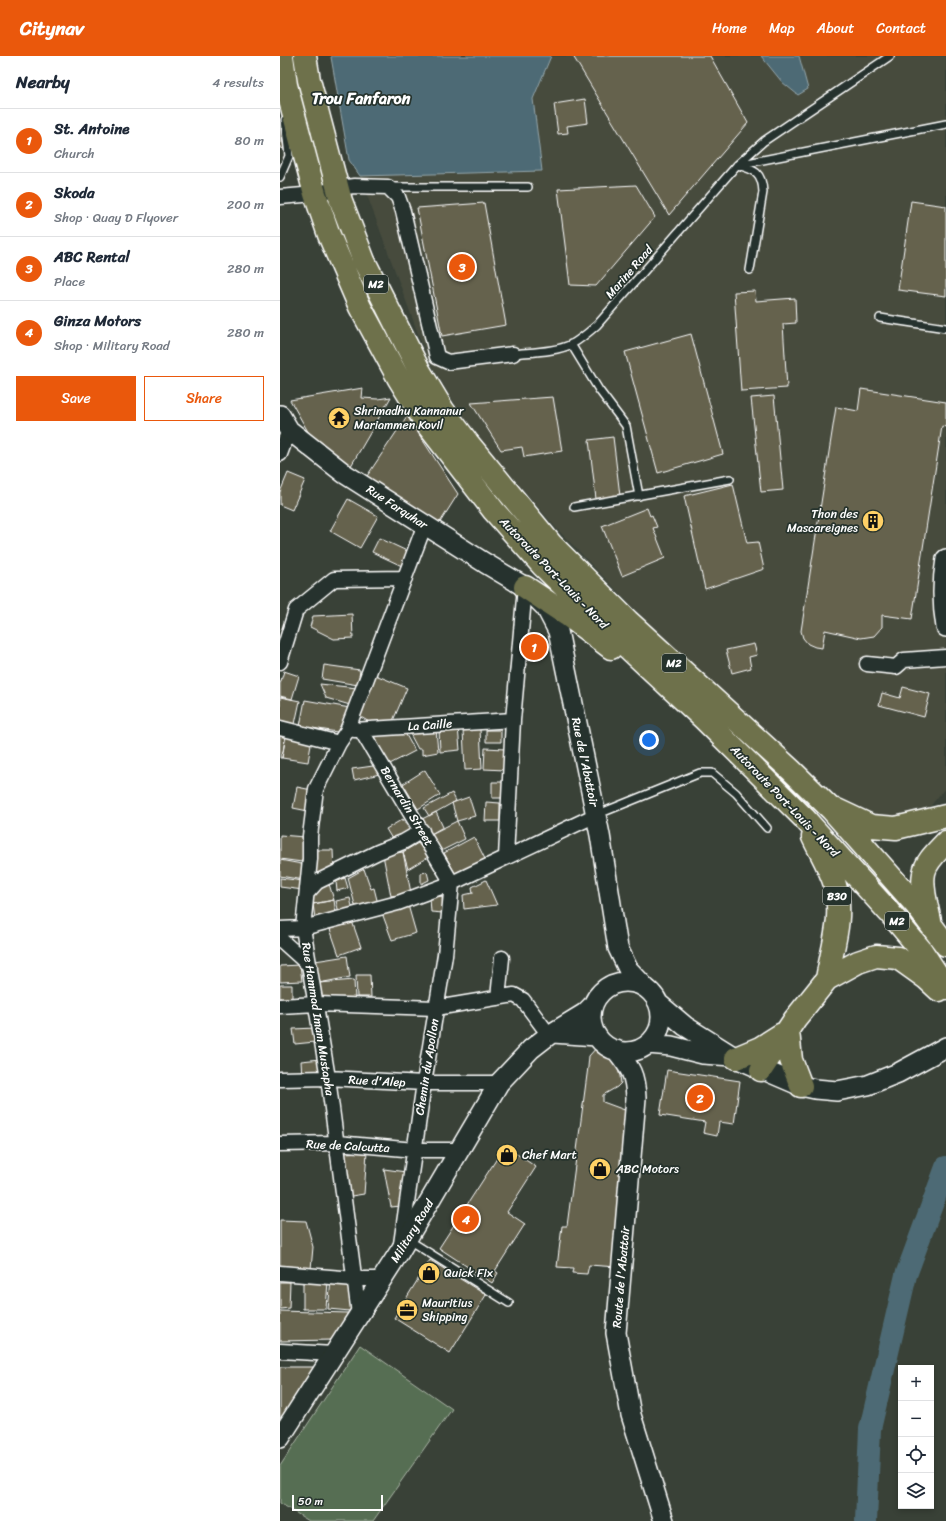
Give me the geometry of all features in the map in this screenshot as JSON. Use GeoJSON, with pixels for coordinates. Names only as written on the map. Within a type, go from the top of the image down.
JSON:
{"type":"FeatureCollection","features":[{"type":"Feature","properties":{"kind":"highway","name":"Autoroute Port-Louis - Nord"},"geometry":{"type":"LineString","coordinates":[[282,56],[286,85],[314,194],[329,235],[360,307],[400,379],[435,417],[472,449],[551,544],[628,621],[791,770],[827,805],[930,922],[946,945]]}},
{"type":"Feature","properties":{"kind":"highway","name":"Autoroute Port-Louis - Nord"},"geometry":{"type":"LineString","coordinates":[[305,56],[309,80],[341,202],[364,261],[419,370],[435,417],[494,511],[542,565],[704,719],[804,818],[879,900],[921,950],[946,988]]}},
{"type":"Feature","properties":{"kind":"highway"},"geometry":{"type":"LineString","coordinates":[[525,587],[567,615],[704,719]]}},
{"type":"Feature","properties":{"kind":"highway"},"geometry":{"type":"LineString","coordinates":[[827,805],[871,826],[896,828],[939,818],[946,803]]}},
{"type":"Feature","properties":{"kind":"highway","name":"B30"},"geometry":{"type":"LineString","coordinates":[[804,818],[835,883],[838,899],[839,915],[836,942],[827,979]]}},
{"type":"Feature","properties":{"kind":"highway"},"geometry":{"type":"LineString","coordinates":[[930,922],[923,883],[924,872],[933,856],[945,845]]}},
{"type":"Feature","properties":{"kind":"highway"},"geometry":{"type":"LineString","coordinates":[[761,1070],[788,1030],[827,979],[866,958],[876,956],[898,958],[926,978],[946,996]]}},
{"type":"Feature","properties":{"kind":"highway"},"geometry":{"type":"LineString","coordinates":[[735,1057],[760,1048],[788,1030]]}},
{"type":"Feature","properties":{"kind":"highway"},"geometry":{"type":"LineString","coordinates":[[788,1030],[791,1060],[801,1086]]}},
{"type":"Feature","properties":{"kind":"street"},"geometry":{"type":"LineString","coordinates":[[280,197],[314,194],[354,186],[388,187],[398,197],[403,211],[437,357],[448,362],[513,354]]}},
{"type":"Feature","properties":{"kind":"street"},"geometry":{"type":"LineString","coordinates":[[280,454],[284,422]]}},
{"type":"Feature","properties":{"kind":"street","name":"Rue Farquhar"},"geometry":{"type":"LineString","coordinates":[[284,422],[352,478],[525,587]]}},
{"type":"Feature","properties":{"kind":"street"},"geometry":{"type":"LineString","coordinates":[[280,662],[296,610],[334,580],[405,578],[425,524]]}},
{"type":"Feature","properties":{"kind":"street"},"geometry":{"type":"LineString","coordinates":[[946,559],[943,598],[946,627]]}},
{"type":"Feature","properties":{"kind":"street","name":"Rue Hammad Imam Mustapha"},"geometry":{"type":"LineString","coordinates":[[359,1314],[328,1078],[317,1004],[303,928],[307,893],[310,836],[316,789],[339,743],[347,731],[405,578]]}},
{"type":"Feature","properties":{"kind":"street"},"geometry":{"type":"LineString","coordinates":[[506,857],[513,720],[525,587]]}},
{"type":"Feature","properties":{"kind":"street","name":"Rue de l'Abattoir"},"geometry":{"type":"LineString","coordinates":[[525,587],[546,608],[558,631],[596,815],[618,948],[628,969],[645,987]]}},
{"type":"Feature","properties":{"kind":"street"},"geometry":{"type":"LineString","coordinates":[[867,664],[896,667],[904,660],[946,657]]}},
{"type":"Feature","properties":{"kind":"street","name":"La Caille"},"geometry":{"type":"LineString","coordinates":[[347,731],[513,720]]}},
{"type":"Feature","properties":{"kind":"street"},"geometry":{"type":"LineString","coordinates":[[280,728],[339,743]]}},
{"type":"Feature","properties":{"kind":"street","name":"Bernardin Street"},"geometry":{"type":"LineString","coordinates":[[362,730],[452,883]]}},
{"type":"Feature","properties":{"kind":"street"},"geometry":{"type":"LineString","coordinates":[[280,929],[303,928],[398,903],[452,883],[596,815]]}},
{"type":"Feature","properties":{"kind":"street"},"geometry":{"type":"LineString","coordinates":[[307,893],[317,882],[378,852],[403,842],[422,831]]}},
{"type":"Feature","properties":{"kind":"street","name":"Chemin du Apollon"},"geometry":{"type":"LineString","coordinates":[[404,1245],[424,1083],[445,955],[452,883]]}},
{"type":"Feature","properties":{"kind":"street"},"geometry":{"type":"LineString","coordinates":[[280,939],[310,966]]}},
{"type":"Feature","properties":{"kind":"street","name":"Rue de l'Abattoir"},"geometry":{"type":"LineString","coordinates":[[597,999],[612,977],[618,948]]}},
{"type":"Feature","properties":{"kind":"street"},"geometry":{"type":"LineString","coordinates":[[498,998],[502,958]]}},
{"type":"Feature","properties":{"kind":"street"},"geometry":{"type":"LineString","coordinates":[[735,1057],[703,1054],[671,1046],[645,1046],[625,1051],[608,1047],[597,1036],[592,1021],[592,1013],[597,999],[608,987],[617,983],[631,982],[645,987],[653,994],[659,1004],[685,1026],[735,1057],[761,1070],[801,1086],[837,1090],[868,1085],[898,1073],[939,1051]]}},
{"type":"Feature","properties":{"kind":"street"},"geometry":{"type":"LineString","coordinates":[[280,1006],[317,1004],[436,1008],[514,995],[523,1000],[551,1034],[597,1036]]}},
{"type":"Feature","properties":{"kind":"street","name":"Military Road"},"geometry":{"type":"LineString","coordinates":[[280,1438],[404,1245],[499,1083],[531,1049],[551,1034],[585,1013],[597,999]]}},
{"type":"Feature","properties":{"kind":"street"},"geometry":{"type":"LineString","coordinates":[[645,1046],[656,1036],[660,1026],[661,1014],[659,1004]]}},
{"type":"Feature","properties":{"kind":"street","name":"Route de l'Abattoir"},"geometry":{"type":"LineString","coordinates":[[636,1098],[640,1082],[645,1046]]}},
{"type":"Feature","properties":{"kind":"street","name":"Route de l'Abattoir"},"geometry":{"type":"LineString","coordinates":[[616,1050],[629,1066],[635,1080],[636,1098],[616,1333],[631,1415],[664,1521]]}},
{"type":"Feature","properties":{"kind":"street","name":"Rue d'Alep"},"geometry":{"type":"LineString","coordinates":[[280,1079],[328,1078],[424,1083],[499,1083]]}},
{"type":"Feature","properties":{"kind":"street","name":"Rue de Calcutta"},"geometry":{"type":"LineString","coordinates":[[280,1144],[337,1143],[415,1150],[460,1150]]}},
{"type":"Feature","properties":{"kind":"street"},"geometry":{"type":"LineString","coordinates":[[280,1273],[355,1279],[382,1279]]}},
{"type":"Feature","properties":{"kind":"street"},"geometry":{"type":"LineString","coordinates":[[280,1351],[333,1354]]}},
{"type":"Feature","properties":{"kind":"lane","name":"Marine Road"},"geometry":{"type":"LineString","coordinates":[[513,354],[558,348],[571,344],[597,325],[737,165],[764,142],[890,56]]}},
{"type":"Feature","properties":{"kind":"lane"},"geometry":{"type":"LineString","coordinates":[[280,177],[289,156],[283,110]]}},
{"type":"Feature","properties":{"kind":"lane"},"geometry":{"type":"LineString","coordinates":[[737,165],[946,124]]}},
{"type":"Feature","properties":{"kind":"lane"},"geometry":{"type":"LineString","coordinates":[[737,165],[754,170],[760,178],[763,192],[750,270]]}},
{"type":"Feature","properties":{"kind":"lane"},"geometry":{"type":"LineString","coordinates":[[388,187],[528,187]]}},
{"type":"Feature","properties":{"kind":"lane"},"geometry":{"type":"LineString","coordinates":[[880,318],[946,328]]}},
{"type":"Feature","properties":{"kind":"lane"},"geometry":{"type":"LineString","coordinates":[[571,344],[599,390],[626,426],[639,496]]}},
{"type":"Feature","properties":{"kind":"lane"},"geometry":{"type":"LineString","coordinates":[[574,507],[730,479]]}},
{"type":"Feature","properties":{"kind":"lane"},"geometry":{"type":"LineString","coordinates":[[596,815],[700,773],[712,773],[736,793],[767,828]]}},
{"type":"Feature","properties":{"kind":"lane"},"geometry":{"type":"LineString","coordinates":[[404,1245],[509,1303]]}},
{"type":"Feature","properties":{"kind":"shaded area"},"geometry":{"type":"Polygon","coordinates":[[[551,56],[946,56],[946,787],[924,814],[882,824],[843,809],[648,623],[556,528],[468,426],[427,358],[360,176],[542,171],[533,99],[551,56]]]}},
{"type":"Feature","properties":{"kind":"green space"},"geometry":{"type":"Polygon","coordinates":[[[360,1345],[452,1409],[373,1521],[309,1521],[280,1503],[280,1466],[360,1345]]]}},
{"type":"Feature","properties":{"kind":"water"},"geometry":{"type":"Polygon","coordinates":[[[551,56],[533,99],[542,171],[360,176],[349,160],[331,57],[551,56]]]}},
{"type":"Feature","properties":{"kind":"water"},"geometry":{"type":"Polygon","coordinates":[[[761,56],[799,56],[808,89],[798,95],[782,82],[761,56]]]}},
{"type":"Feature","properties":{"kind":"building"},"geometry":{"type":"Polygon","coordinates":[[[573,56],[710,56],[748,123],[669,215],[573,56]]]}},
{"type":"Feature","properties":{"kind":"building"},"geometry":{"type":"Polygon","coordinates":[[[585,99],[588,123],[567,126],[568,133],[558,134],[554,104],[585,99]]]}},
{"type":"Feature","properties":{"kind":"building"},"geometry":{"type":"Polygon","coordinates":[[[280,122],[284,149],[280,148],[280,122]]]}},
{"type":"Feature","properties":{"kind":"building"},"geometry":{"type":"Polygon","coordinates":[[[636,185],[655,217],[596,286],[570,285],[558,189],[636,185]]]}},
{"type":"Feature","properties":{"kind":"building"},"geometry":{"type":"Polygon","coordinates":[[[911,201],[946,206],[946,296],[898,290],[911,201]]]}},
{"type":"Feature","properties":{"kind":"building"},"geometry":{"type":"Polygon","coordinates":[[[484,203],[506,325],[442,336],[417,208],[484,203]]]}},
{"type":"Feature","properties":{"kind":"building"},"geometry":{"type":"Polygon","coordinates":[[[755,291],[756,301],[795,298],[796,323],[783,324],[787,388],[741,391],[734,292],[755,291]]]}},
{"type":"Feature","properties":{"kind":"building"},"geometry":{"type":"Polygon","coordinates":[[[691,334],[723,454],[658,473],[625,352],[691,334]]]}},
{"type":"Feature","properties":{"kind":"building","name":"Shrimadhu Kannanur Mariammen Kovil"},"geometry":{"type":"Polygon","coordinates":[[[363,388],[362,398],[378,399],[391,397],[348,471],[311,437],[290,400],[363,388]]]}},
{"type":"Feature","properties":{"kind":"building","name":"Thon des Mascareignes"},"geometry":{"type":"Polygon","coordinates":[[[861,389],[946,402],[946,427],[942,426],[912,619],[882,615],[882,627],[874,636],[861,638],[825,630],[822,648],[815,647],[808,644],[803,638],[801,631],[836,407],[858,411],[861,389]]]}},
{"type":"Feature","properties":{"kind":"building"},"geometry":{"type":"Polygon","coordinates":[[[774,396],[783,490],[761,492],[751,398],[774,396]]]}},
{"type":"Feature","properties":{"kind":"building"},"geometry":{"type":"Polygon","coordinates":[[[553,397],[562,451],[524,457],[522,447],[501,450],[471,403],[553,397]]]}},
{"type":"Feature","properties":{"kind":"building"},"geometry":{"type":"Polygon","coordinates":[[[407,416],[458,494],[439,524],[367,476],[407,416]]]}},
{"type":"Feature","properties":{"kind":"building"},"geometry":{"type":"Polygon","coordinates":[[[613,437],[620,496],[596,499],[589,440],[613,437]]]}},
{"type":"Feature","properties":{"kind":"building"},"geometry":{"type":"Polygon","coordinates":[[[288,473],[305,480],[292,510],[280,505],[280,492],[288,473]]]}},
{"type":"Feature","properties":{"kind":"building"},"geometry":{"type":"Polygon","coordinates":[[[733,484],[747,543],[758,542],[764,569],[705,589],[684,496],[733,484]]]}},
{"type":"Feature","properties":{"kind":"building"},"geometry":{"type":"Polygon","coordinates":[[[348,499],[378,516],[360,548],[330,531],[348,499]]]}},
{"type":"Feature","properties":{"kind":"building"},"geometry":{"type":"Polygon","coordinates":[[[647,508],[657,527],[653,528],[665,558],[622,576],[602,526],[647,508]]]}},
{"type":"Feature","properties":{"kind":"building"},"geometry":{"type":"Polygon","coordinates":[[[379,538],[409,552],[402,566],[372,552],[379,538]]]}},
{"type":"Feature","properties":{"kind":"building"},"geometry":{"type":"Polygon","coordinates":[[[352,614],[353,638],[334,639],[310,627],[313,616],[352,614]]]}},
{"type":"Feature","properties":{"kind":"building"},"geometry":{"type":"Polygon","coordinates":[[[529,635],[540,635],[540,659],[527,660],[529,635]]]}},
{"type":"Feature","properties":{"kind":"building"},"geometry":{"type":"Polygon","coordinates":[[[754,644],[757,655],[749,657],[751,668],[732,673],[726,650],[754,644]]]}},
{"type":"Feature","properties":{"kind":"building"},"geometry":{"type":"Polygon","coordinates":[[[324,665],[360,670],[358,685],[322,679],[324,665]]]}},
{"type":"Feature","properties":{"kind":"building"},"geometry":{"type":"Polygon","coordinates":[[[284,671],[299,676],[292,699],[280,696],[280,684],[284,671]]]}},
{"type":"Feature","properties":{"kind":"building"},"geometry":{"type":"Polygon","coordinates":[[[373,674],[407,688],[392,723],[371,723],[359,716],[373,674]]]}},
{"type":"Feature","properties":{"kind":"building"},"geometry":{"type":"Polygon","coordinates":[[[320,684],[357,688],[350,705],[326,698],[320,684]]]}},
{"type":"Feature","properties":{"kind":"building"},"geometry":{"type":"Polygon","coordinates":[[[903,687],[930,694],[924,717],[879,705],[882,693],[900,698],[903,687]]]}},
{"type":"Feature","properties":{"kind":"building"},"geometry":{"type":"Polygon","coordinates":[[[280,697],[300,701],[295,724],[280,721],[280,697]]]}},
{"type":"Feature","properties":{"kind":"building"},"geometry":{"type":"Polygon","coordinates":[[[305,700],[350,708],[337,732],[300,726],[305,700]]]}},
{"type":"Feature","properties":{"kind":"building"},"geometry":{"type":"Polygon","coordinates":[[[458,727],[460,750],[440,752],[439,729],[458,727]]]}},
{"type":"Feature","properties":{"kind":"building"},"geometry":{"type":"Polygon","coordinates":[[[436,729],[438,752],[422,755],[422,749],[418,749],[409,732],[436,729]]]}},
{"type":"Feature","properties":{"kind":"building"},"geometry":{"type":"Polygon","coordinates":[[[480,729],[482,769],[465,770],[463,730],[480,729]]]}},
{"type":"Feature","properties":{"kind":"building"},"geometry":{"type":"Polygon","coordinates":[[[486,730],[501,730],[501,742],[486,742],[486,730]]]}},
{"type":"Feature","properties":{"kind":"building"},"geometry":{"type":"Polygon","coordinates":[[[280,733],[286,734],[282,758],[280,758],[280,733]]]}},
{"type":"Feature","properties":{"kind":"building"},"geometry":{"type":"Polygon","coordinates":[[[405,733],[415,751],[386,766],[370,740],[373,735],[405,733]]]}},
{"type":"Feature","properties":{"kind":"building"},"geometry":{"type":"Polygon","coordinates":[[[286,734],[312,739],[308,762],[282,758],[286,734]]]}},
{"type":"Feature","properties":{"kind":"building"},"geometry":{"type":"Polygon","coordinates":[[[485,748],[505,749],[505,770],[484,769],[485,748]]]}},
{"type":"Feature","properties":{"kind":"building"},"geometry":{"type":"Polygon","coordinates":[[[380,765],[384,773],[354,780],[352,769],[380,765]]]}},
{"type":"Feature","properties":{"kind":"building"},"geometry":{"type":"Polygon","coordinates":[[[425,770],[440,795],[418,809],[403,784],[425,770]]]}},
{"type":"Feature","properties":{"kind":"building"},"geometry":{"type":"Polygon","coordinates":[[[492,782],[505,782],[505,798],[492,798],[492,782]]]}},
{"type":"Feature","properties":{"kind":"building"},"geometry":{"type":"Polygon","coordinates":[[[297,787],[312,790],[308,811],[293,808],[297,787]]]}},
{"type":"Feature","properties":{"kind":"building"},"geometry":{"type":"Polygon","coordinates":[[[452,793],[456,801],[429,816],[424,808],[452,793]]]}},
{"type":"Feature","properties":{"kind":"building"},"geometry":{"type":"Polygon","coordinates":[[[469,797],[475,816],[457,821],[452,803],[469,797]]]}},
{"type":"Feature","properties":{"kind":"building"},"geometry":{"type":"Polygon","coordinates":[[[486,802],[500,803],[500,821],[485,821],[486,802]]]}},
{"type":"Feature","properties":{"kind":"building"},"geometry":{"type":"Polygon","coordinates":[[[436,812],[443,827],[429,835],[420,820],[436,812]]]}},
{"type":"Feature","properties":{"kind":"building"},"geometry":{"type":"Polygon","coordinates":[[[403,819],[412,834],[395,844],[386,829],[403,819]]]}},
{"type":"Feature","properties":{"kind":"building"},"geometry":{"type":"Polygon","coordinates":[[[457,821],[465,839],[439,852],[429,835],[457,821]]]}},
{"type":"Feature","properties":{"kind":"building"},"geometry":{"type":"Polygon","coordinates":[[[280,835],[305,837],[302,862],[280,859],[280,835]]]}},
{"type":"Feature","properties":{"kind":"building"},"geometry":{"type":"Polygon","coordinates":[[[474,837],[485,859],[456,875],[444,853],[474,837]]]}},
{"type":"Feature","properties":{"kind":"building"},"geometry":{"type":"Polygon","coordinates":[[[418,843],[428,857],[408,869],[403,852],[418,843]]]}},
{"type":"Feature","properties":{"kind":"building"},"geometry":{"type":"Polygon","coordinates":[[[313,850],[333,850],[334,873],[311,877],[313,850]]]}},
{"type":"Feature","properties":{"kind":"building"},"geometry":{"type":"Polygon","coordinates":[[[403,852],[411,893],[391,896],[383,855],[403,852]]]}},
{"type":"Feature","properties":{"kind":"building"},"geometry":{"type":"Polygon","coordinates":[[[280,860],[307,865],[304,880],[280,876],[280,860]]]}},
{"type":"Feature","properties":{"kind":"building"},"geometry":{"type":"Polygon","coordinates":[[[364,869],[371,889],[374,888],[378,904],[356,909],[348,878],[364,869]]]}},
{"type":"Feature","properties":{"kind":"building"},"geometry":{"type":"Polygon","coordinates":[[[427,872],[429,880],[421,884],[421,873],[427,872]]]}},
{"type":"Feature","properties":{"kind":"building"},"geometry":{"type":"Polygon","coordinates":[[[280,878],[304,881],[303,890],[280,887],[280,878]]]}},
{"type":"Feature","properties":{"kind":"building"},"geometry":{"type":"Polygon","coordinates":[[[345,878],[348,888],[337,891],[336,882],[345,878]]]}},
{"type":"Feature","properties":{"kind":"building"},"geometry":{"type":"Polygon","coordinates":[[[486,880],[497,905],[464,909],[463,895],[473,893],[472,887],[486,880]]]}},
{"type":"Feature","properties":{"kind":"building"},"geometry":{"type":"Polygon","coordinates":[[[329,884],[334,900],[313,904],[310,893],[329,884]]]}},
{"type":"Feature","properties":{"kind":"building"},"geometry":{"type":"Polygon","coordinates":[[[442,896],[443,913],[431,912],[430,898],[442,896]]]}},
{"type":"Feature","properties":{"kind":"building"},"geometry":{"type":"Polygon","coordinates":[[[350,898],[353,910],[339,913],[336,901],[350,898]]]}},
{"type":"Feature","properties":{"kind":"building"},"geometry":{"type":"Polygon","coordinates":[[[334,900],[336,914],[315,918],[313,904],[334,900]]]}},
{"type":"Feature","properties":{"kind":"building"},"geometry":{"type":"Polygon","coordinates":[[[408,905],[416,933],[392,940],[382,913],[408,905]]]}},
{"type":"Feature","properties":{"kind":"building"},"geometry":{"type":"Polygon","coordinates":[[[352,921],[361,947],[339,955],[330,929],[352,921]]]}},
{"type":"Feature","properties":{"kind":"building"},"geometry":{"type":"Polygon","coordinates":[[[347,956],[350,977],[319,983],[315,961],[347,956]]]}},
{"type":"Feature","properties":{"kind":"building"},"geometry":{"type":"Polygon","coordinates":[[[300,965],[302,981],[280,982],[280,966],[300,965]]]}},
{"type":"Feature","properties":{"kind":"building"},"geometry":{"type":"Polygon","coordinates":[[[356,975],[370,975],[371,997],[357,997],[356,975]]]}},
{"type":"Feature","properties":{"kind":"building"},"geometry":{"type":"Polygon","coordinates":[[[354,980],[355,999],[320,1002],[319,983],[354,980]]]}},
{"type":"Feature","properties":{"kind":"building"},"geometry":{"type":"Polygon","coordinates":[[[280,985],[292,985],[292,1002],[280,1002],[280,985]]]}},
{"type":"Feature","properties":{"kind":"building"},"geometry":{"type":"Polygon","coordinates":[[[316,1028],[315,1042],[295,1044],[293,1029],[316,1028]]]}},
{"type":"Feature","properties":{"kind":"building","name":"ABC Motors"},"geometry":{"type":"Polygon","coordinates":[[[597,1047],[610,1057],[617,1066],[621,1083],[603,1095],[603,1102],[630,1112],[617,1267],[589,1265],[587,1274],[572,1273],[573,1268],[557,1267],[562,1226],[567,1226],[589,1056],[597,1047]]]}},
{"type":"Feature","properties":{"kind":"building"},"geometry":{"type":"Polygon","coordinates":[[[321,1059],[324,1077],[302,1078],[301,1061],[321,1059]]]}},
{"type":"Feature","properties":{"kind":"building"},"geometry":{"type":"Polygon","coordinates":[[[667,1070],[740,1081],[734,1124],[719,1122],[717,1136],[703,1133],[705,1122],[660,1115],[667,1070]]]}},
{"type":"Feature","properties":{"kind":"building"},"geometry":{"type":"Polygon","coordinates":[[[505,1146],[536,1167],[507,1212],[525,1224],[495,1271],[498,1273],[492,1283],[439,1248],[505,1146]]]}},
{"type":"Feature","properties":{"kind":"building"},"geometry":{"type":"Polygon","coordinates":[[[367,1152],[364,1194],[345,1197],[343,1153],[367,1152]]]}},
{"type":"Feature","properties":{"kind":"building"},"geometry":{"type":"Polygon","coordinates":[[[384,1169],[406,1172],[401,1206],[391,1207],[384,1169]]]}},
{"type":"Feature","properties":{"kind":"building"},"geometry":{"type":"Polygon","coordinates":[[[280,1220],[306,1221],[313,1247],[311,1269],[280,1269],[280,1220]]]}},
{"type":"Feature","properties":{"kind":"building"},"geometry":{"type":"Polygon","coordinates":[[[430,1260],[486,1295],[450,1353],[394,1318],[430,1260]]]}},
{"type":"Feature","properties":{"kind":"building"},"geometry":{"type":"Polygon","coordinates":[[[303,1281],[328,1281],[326,1309],[303,1309],[303,1281]]]}},
{"type":"Feature","properties":{"kind":"building"},"geometry":{"type":"Polygon","coordinates":[[[331,1281],[365,1282],[350,1311],[328,1309],[331,1281]]]}},
{"type":"Feature","properties":{"kind":"building"},"geometry":{"type":"Polygon","coordinates":[[[280,1282],[290,1282],[289,1308],[280,1309],[280,1282]]]}},
{"type":"Feature","properties":{"kind":"building"},"geometry":{"type":"Polygon","coordinates":[[[280,1311],[348,1313],[332,1340],[280,1341],[280,1311]]]}},
{"type":"Feature","properties":{"kind":"building"},"geometry":{"type":"Polygon","coordinates":[[[280,1367],[314,1367],[280,1420],[280,1367]]]}},
{"type":"Feature","properties":{"kind":"waterway"},"geometry":{"type":"LineString","coordinates":[[866,1521],[870,1429],[906,1275],[946,1167]]}},
{"type":"Feature","properties":{"kind":"place","name":"ABC Rental"},"geometry":{"type":"Point","coordinates":[462,267]}},
{"type":"Feature","properties":{"kind":"place","name":"Shrimadhu Kannanur Mariammen Kovil"},"geometry":{"type":"Point","coordinates":[339,418]}},
{"type":"Feature","properties":{"kind":"place","name":"Thon des Mascareignes"},"geometry":{"type":"Point","coordinates":[873,521]}},
{"type":"Feature","properties":{"kind":"place","name":"St. Antoine"},"geometry":{"type":"Point","coordinates":[534,647]}},
{"type":"Feature","properties":{"kind":"place","name":"Skoda"},"geometry":{"type":"Point","coordinates":[700,1098]}},
{"type":"Feature","properties":{"kind":"place","name":"Chef Mart"},"geometry":{"type":"Point","coordinates":[507,1155]}},
{"type":"Feature","properties":{"kind":"place","name":"ABC Motors"},"geometry":{"type":"Point","coordinates":[600,1169]}},
{"type":"Feature","properties":{"kind":"place","name":"Ginza Motors"},"geometry":{"type":"Point","coordinates":[466,1219]}},
{"type":"Feature","properties":{"kind":"place","name":"Quick Fix"},"geometry":{"type":"Point","coordinates":[429,1273]}},
{"type":"Feature","properties":{"kind":"place","name":"Mauritius Shipping"},"geometry":{"type":"Point","coordinates":[407,1310]}},
{"type":"Feature","properties":{"kind":"district","name":"Trou Fanfaron"},"geometry":{"type":"Point","coordinates":[361,98]}}]}
